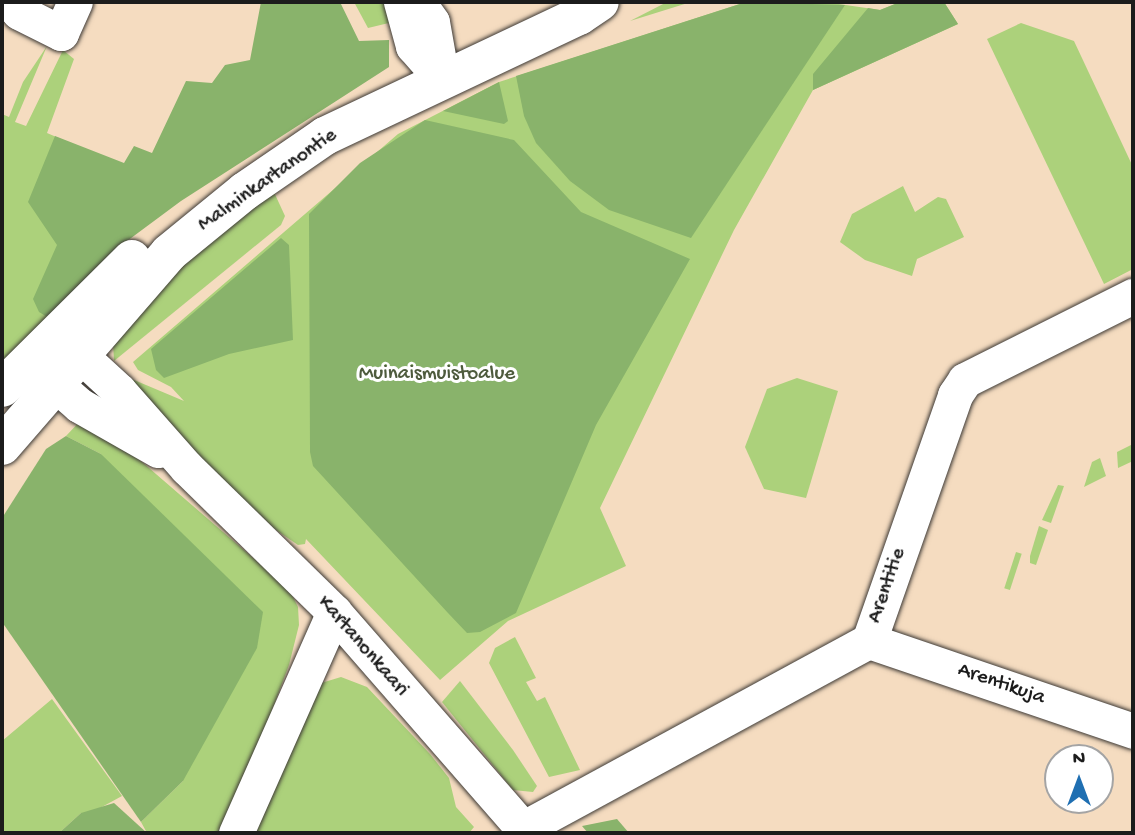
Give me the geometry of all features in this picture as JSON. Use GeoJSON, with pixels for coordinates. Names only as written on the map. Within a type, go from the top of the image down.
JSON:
{"type":"FeatureCollection","features":[{"type":"Feature","properties":{"kind":"main road","name":"Malminkartanontie"},"geometry":{"type":"LineString","coordinates":[[2,388],[42,345],[162,231],[435,64],[582,2]]}},
{"type":"Feature","properties":{"kind":"main road","name":"Malminkartanontie"},"geometry":{"type":"LineString","coordinates":[[2,446],[169,253],[245,191],[435,64],[579,16],[600,2]]}},
{"type":"Feature","properties":{"kind":"street"},"geometry":{"type":"LineString","coordinates":[[10,2],[19,12],[61,33],[75,2]]}},
{"type":"Feature","properties":{"kind":"street"},"geometry":{"type":"LineString","coordinates":[[401,2],[406,30],[435,64]]}},
{"type":"Feature","properties":{"kind":"street"},"geometry":{"type":"LineString","coordinates":[[418,2],[432,22],[435,64]]}},
{"type":"Feature","properties":{"kind":"street","name":"Arentitie"},"geometry":{"type":"LineString","coordinates":[[526,831],[869,640],[955,395],[965,380],[1133,296]]}},
{"type":"Feature","properties":{"kind":"street"},"geometry":{"type":"LineString","coordinates":[[42,345],[55,384]]}},
{"type":"Feature","properties":{"kind":"street","name":"Kartanonkaari"},"geometry":{"type":"LineString","coordinates":[[42,345],[80,355],[119,391],[187,468],[334,612],[526,831]]}},
{"type":"Feature","properties":{"kind":"street","name":"Kartanonkaari"},"geometry":{"type":"LineString","coordinates":[[55,384],[79,405],[187,468]]}},
{"type":"Feature","properties":{"kind":"street"},"geometry":{"type":"LineString","coordinates":[[236,833],[334,612]]}},
{"type":"Feature","properties":{"kind":"street","name":"Arentikuja"},"geometry":{"type":"LineString","coordinates":[[869,640],[1133,731]]}},
{"type":"Feature","properties":{"kind":"green space"},"geometry":{"type":"Polygon","coordinates":[[[261,2],[340,2],[359,41],[389,40],[389,67],[181,201],[123,244],[49,318],[39,312],[33,299],[57,245],[28,202],[55,136],[124,163],[134,146],[152,153],[186,81],[212,83],[225,65],[250,60],[261,2]]]}},
{"type":"Feature","properties":{"kind":"green space"},"geometry":{"type":"Polygon","coordinates":[[[354,2],[385,2],[393,22],[368,28],[354,2]]]}},
{"type":"Feature","properties":{"kind":"green space"},"geometry":{"type":"Polygon","coordinates":[[[667,2],[691,2],[630,21],[667,2]]]}},
{"type":"Feature","properties":{"kind":"green space","name":"Muinaismuistoalue"},"geometry":{"type":"Polygon","coordinates":[[[746,2],[825,2],[880,10],[900,2],[944,2],[958,24],[813,90],[734,230],[600,508],[626,566],[508,621],[440,680],[306,539],[305,544],[298,545],[273,528],[193,451],[127,377],[184,401],[171,387],[138,370],[133,362],[398,134],[499,82],[746,2]]]}},
{"type":"Feature","properties":{"kind":"green space"},"geometry":{"type":"Polygon","coordinates":[[[746,2],[845,5],[691,238],[609,210],[570,181],[536,143],[524,116],[516,76],[746,2]]]}},
{"type":"Feature","properties":{"kind":"green space"},"geometry":{"type":"Polygon","coordinates":[[[900,2],[944,2],[958,24],[813,90],[813,74],[868,8],[880,10],[900,2]]]}},
{"type":"Feature","properties":{"kind":"green space"},"geometry":{"type":"Polygon","coordinates":[[[1021,23],[1074,41],[1133,167],[1133,269],[1104,284],[987,39],[1021,23]]]}},
{"type":"Feature","properties":{"kind":"green space"},"geometry":{"type":"Polygon","coordinates":[[[47,46],[15,122],[26,126],[63,50],[74,59],[47,133],[134,170],[49,318],[2,366],[2,114],[9,117],[23,82],[47,46]]]}},
{"type":"Feature","properties":{"kind":"green space"},"geometry":{"type":"Polygon","coordinates":[[[499,82],[508,121],[504,124],[443,111],[499,82]]]}},
{"type":"Feature","properties":{"kind":"green space"},"geometry":{"type":"Polygon","coordinates":[[[425,120],[514,140],[581,212],[690,259],[596,425],[516,613],[480,632],[467,633],[448,613],[313,466],[310,452],[309,214],[360,163],[425,120]]]}},
{"type":"Feature","properties":{"kind":"green space"},"geometry":{"type":"Polygon","coordinates":[[[903,186],[915,212],[938,197],[946,199],[964,237],[917,259],[912,276],[865,260],[840,242],[852,214],[903,186]]]}},
{"type":"Feature","properties":{"kind":"green space"},"geometry":{"type":"Polygon","coordinates":[[[273,190],[285,216],[281,225],[114,361],[113,343],[153,287],[273,190]]]}},
{"type":"Feature","properties":{"kind":"green space"},"geometry":{"type":"Polygon","coordinates":[[[281,238],[289,245],[293,340],[229,354],[164,378],[156,370],[151,349],[281,238]]]}},
{"type":"Feature","properties":{"kind":"green space"},"geometry":{"type":"Polygon","coordinates":[[[797,378],[838,391],[806,498],[764,489],[745,447],[767,389],[797,378]]]}},
{"type":"Feature","properties":{"kind":"green space"},"geometry":{"type":"Polygon","coordinates":[[[83,418],[112,436],[259,563],[290,591],[298,607],[299,625],[289,665],[226,833],[147,833],[141,822],[183,781],[101,454],[66,436],[83,418]]]}},
{"type":"Feature","properties":{"kind":"green space"},"geometry":{"type":"Polygon","coordinates":[[[66,436],[101,454],[263,612],[257,648],[183,781],[141,822],[2,622],[2,518],[46,449],[66,436]]]}},
{"type":"Feature","properties":{"kind":"green space"},"geometry":{"type":"Polygon","coordinates":[[[1133,444],[1133,461],[1118,468],[1117,452],[1133,444]]]}},
{"type":"Feature","properties":{"kind":"green space"},"geometry":{"type":"Polygon","coordinates":[[[1100,458],[1106,476],[1084,487],[1092,462],[1100,458]]]}},
{"type":"Feature","properties":{"kind":"green space"},"geometry":{"type":"Polygon","coordinates":[[[1058,485],[1064,486],[1051,523],[1042,520],[1058,485]]]}},
{"type":"Feature","properties":{"kind":"green space"},"geometry":{"type":"Polygon","coordinates":[[[1039,526],[1048,530],[1036,565],[1030,563],[1030,556],[1039,526]]]}},
{"type":"Feature","properties":{"kind":"green space"},"geometry":{"type":"Polygon","coordinates":[[[1016,552],[1022,554],[1010,590],[1004,588],[1016,552]]]}},
{"type":"Feature","properties":{"kind":"green space"},"geometry":{"type":"Polygon","coordinates":[[[515,637],[536,678],[526,682],[537,701],[545,697],[580,770],[549,777],[489,663],[495,648],[515,637]]]}},
{"type":"Feature","properties":{"kind":"green space"},"geometry":{"type":"Polygon","coordinates":[[[341,677],[367,687],[430,754],[449,778],[456,807],[474,827],[469,833],[251,833],[318,684],[341,677]]]}},
{"type":"Feature","properties":{"kind":"green space"},"geometry":{"type":"Polygon","coordinates":[[[460,681],[537,786],[533,792],[513,790],[442,702],[460,681]]]}},
{"type":"Feature","properties":{"kind":"green space"},"geometry":{"type":"Polygon","coordinates":[[[52,699],[122,796],[89,814],[81,813],[59,833],[2,833],[2,741],[52,699]]]}},
{"type":"Feature","properties":{"kind":"green space"},"geometry":{"type":"Polygon","coordinates":[[[114,803],[147,833],[59,833],[81,813],[114,803]]]}},
{"type":"Feature","properties":{"kind":"green space"},"geometry":{"type":"Polygon","coordinates":[[[617,819],[629,833],[588,833],[582,826],[617,819]]]}}]}
